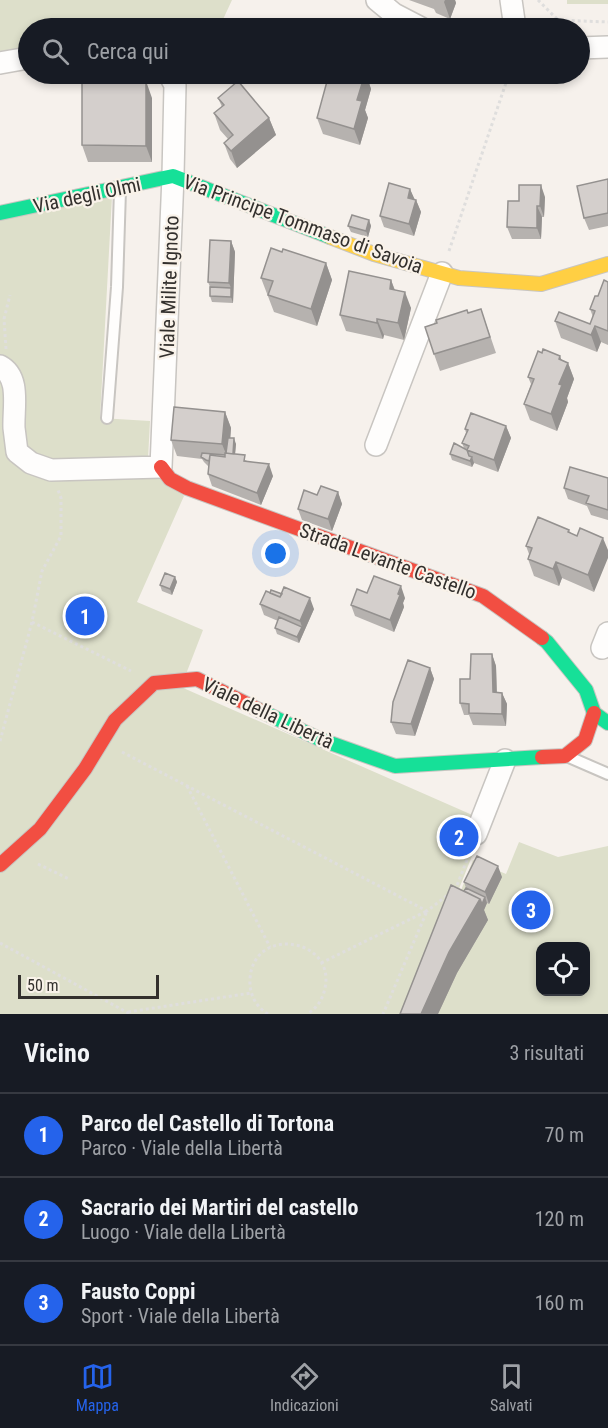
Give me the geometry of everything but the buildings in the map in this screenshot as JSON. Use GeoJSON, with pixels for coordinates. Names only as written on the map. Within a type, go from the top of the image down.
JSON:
{"type":"FeatureCollection","features":[{"type":"Feature","properties":{"kind":"street"},"geometry":{"type":"LineString","coordinates":[[377,0],[402,18]]}},
{"type":"Feature","properties":{"kind":"street"},"geometry":{"type":"LineString","coordinates":[[511,0],[514,18]]}},
{"type":"Feature","properties":{"kind":"street"},"geometry":{"type":"LineString","coordinates":[[590,48],[608,47]]}},
{"type":"Feature","properties":{"kind":"street"},"geometry":{"type":"LineString","coordinates":[[0,63],[18,60]]}},
{"type":"Feature","properties":{"kind":"street","name":"Viale Milite Ignoto"},"geometry":{"type":"LineString","coordinates":[[162,467],[175,84]]}},
{"type":"Feature","properties":{"kind":"street","name":"Via degli Olmi"},"geometry":{"type":"LineString","coordinates":[[0,213],[173,176]]}},
{"type":"Feature","properties":{"kind":"street","name":"Via Principe Tommaso di Savoia"},"geometry":{"type":"LineString","coordinates":[[173,176],[374,254],[459,278],[541,284],[608,264]]}},
{"type":"Feature","properties":{"kind":"street"},"geometry":{"type":"LineString","coordinates":[[376,445],[442,273]]}},
{"type":"Feature","properties":{"kind":"street"},"geometry":{"type":"LineString","coordinates":[[2,367],[14,384],[14,427],[17,452],[31,463],[51,470],[162,467]]}},
{"type":"Feature","properties":{"kind":"street","name":"Strada Levante Castello"},"geometry":{"type":"LineString","coordinates":[[162,467],[170,479],[187,488],[483,596],[547,642],[586,690],[594,713]]}},
{"type":"Feature","properties":{"kind":"street","name":"Viale della Libertà"},"geometry":{"type":"LineString","coordinates":[[154,683],[197,679],[319,740],[394,766],[566,756]]}},
{"type":"Feature","properties":{"kind":"street"},"geometry":{"type":"LineString","coordinates":[[0,865],[40,829],[85,769],[115,720],[154,683]]}},
{"type":"Feature","properties":{"kind":"street"},"geometry":{"type":"LineString","coordinates":[[566,756],[585,740],[594,713],[608,723]]}},
{"type":"Feature","properties":{"kind":"street"},"geometry":{"type":"LineString","coordinates":[[476,834],[504,760]]}},
{"type":"Feature","properties":{"kind":"lane"},"geometry":{"type":"LineString","coordinates":[[108,418],[117,287],[120,188]]}},
{"type":"Feature","properties":{"kind":"lane"},"geometry":{"type":"LineString","coordinates":[[566,756],[608,774]]}},
{"type":"Feature","properties":{"kind":"path"},"geometry":{"type":"LineString","coordinates":[[538,0],[556,18]]}},
{"type":"Feature","properties":{"kind":"path"},"geometry":{"type":"LineString","coordinates":[[590,21],[608,22]]}},
{"type":"Feature","properties":{"kind":"path"},"geometry":{"type":"LineString","coordinates":[[442,273],[506,84]]}},
{"type":"Feature","properties":{"kind":"path"},"geometry":{"type":"LineString","coordinates":[[2,367],[6,354],[4,319],[10,295]]}},
{"type":"Feature","properties":{"kind":"path"},"geometry":{"type":"LineString","coordinates":[[0,741],[32,622],[42,571],[61,536],[61,498],[51,470]]}},
{"type":"Feature","properties":{"kind":"path"},"geometry":{"type":"LineString","coordinates":[[32,622],[154,683]]}},
{"type":"Feature","properties":{"kind":"path"},"geometry":{"type":"LineString","coordinates":[[102,742],[427,911]]}},
{"type":"Feature","properties":{"kind":"path"},"geometry":{"type":"LineString","coordinates":[[187,786],[270,947]]}},
{"type":"Feature","properties":{"kind":"path"},"geometry":{"type":"LineString","coordinates":[[321,963],[427,911],[456,888],[476,834]]}},
{"type":"Feature","properties":{"kind":"path"},"geometry":{"type":"LineString","coordinates":[[15,851],[69,879]]}},
{"type":"Feature","properties":{"kind":"path"},"geometry":{"type":"LineString","coordinates":[[383,1014],[427,911]]}},
{"type":"Feature","properties":{"kind":"path"},"geometry":{"type":"LineString","coordinates":[[0,943],[129,1013],[251,993]]}},
{"type":"Feature","properties":{"kind":"path"},"geometry":{"type":"LineString","coordinates":[[268,1014],[256,1004],[251,993],[249,982],[251,971],[261,953],[270,947],[293,944],[304,947],[314,954],[325,973],[324,995],[318,1005],[307,1014]]}},
{"type":"Feature","properties":{"kind":"green space"},"geometry":{"type":"Polygon","coordinates":[[[0,0],[232,0],[224,18],[18,18],[18,51],[0,54],[0,0]]]}},
{"type":"Feature","properties":{"kind":"green space"},"geometry":{"type":"Polygon","coordinates":[[[567,0],[608,0],[608,4],[567,4],[567,0]]]}},
{"type":"Feature","properties":{"kind":"green space"},"geometry":{"type":"Polygon","coordinates":[[[112,196],[100,418],[150,421],[148,459],[184,496],[137,602],[203,630],[181,687],[486,821],[409,1014],[0,1014],[0,217],[112,196]]]}},
{"type":"Feature","properties":{"kind":"green space"},"geometry":{"type":"Polygon","coordinates":[[[519,842],[558,857],[608,846],[608,1014],[412,1014],[473,860],[506,874],[519,842]]]}},
{"type":"Feature","properties":{"kind":"traffic: fast"},"geometry":{"type":"LineString","coordinates":[[0,213],[173,176],[330,237]]}},
{"type":"Feature","properties":{"kind":"traffic: fast"},"geometry":{"type":"LineString","coordinates":[[542,638],[586,690],[594,713],[608,723]]}},
{"type":"Feature","properties":{"kind":"traffic: fast"},"geometry":{"type":"LineString","coordinates":[[259,710],[319,739],[395,766],[542,757]]}},
{"type":"Feature","properties":{"kind":"traffic: slow"},"geometry":{"type":"LineString","coordinates":[[330,237],[374,254],[459,278],[541,284],[608,264]]}},
{"type":"Feature","properties":{"kind":"traffic: jam"},"geometry":{"type":"LineString","coordinates":[[161,467],[170,479],[187,488],[483,596],[542,638]]}},
{"type":"Feature","properties":{"kind":"traffic: jam"},"geometry":{"type":"LineString","coordinates":[[0,865],[40,829],[85,769],[115,720],[154,683],[197,679],[259,710]]}},
{"type":"Feature","properties":{"kind":"traffic: jam"},"geometry":{"type":"LineString","coordinates":[[542,757],[565,756],[585,740],[594,713]]}},
{"type":"Feature","properties":{"kind":"place","name":"Parco del Castello di Tortona"},"geometry":{"type":"Point","coordinates":[85,616]}},
{"type":"Feature","properties":{"kind":"place","name":"Sacrario dei Martiri del castello"},"geometry":{"type":"Point","coordinates":[459,837]}},
{"type":"Feature","properties":{"kind":"place","name":"Fausto Coppi"},"geometry":{"type":"Point","coordinates":[531,910]}}]}
